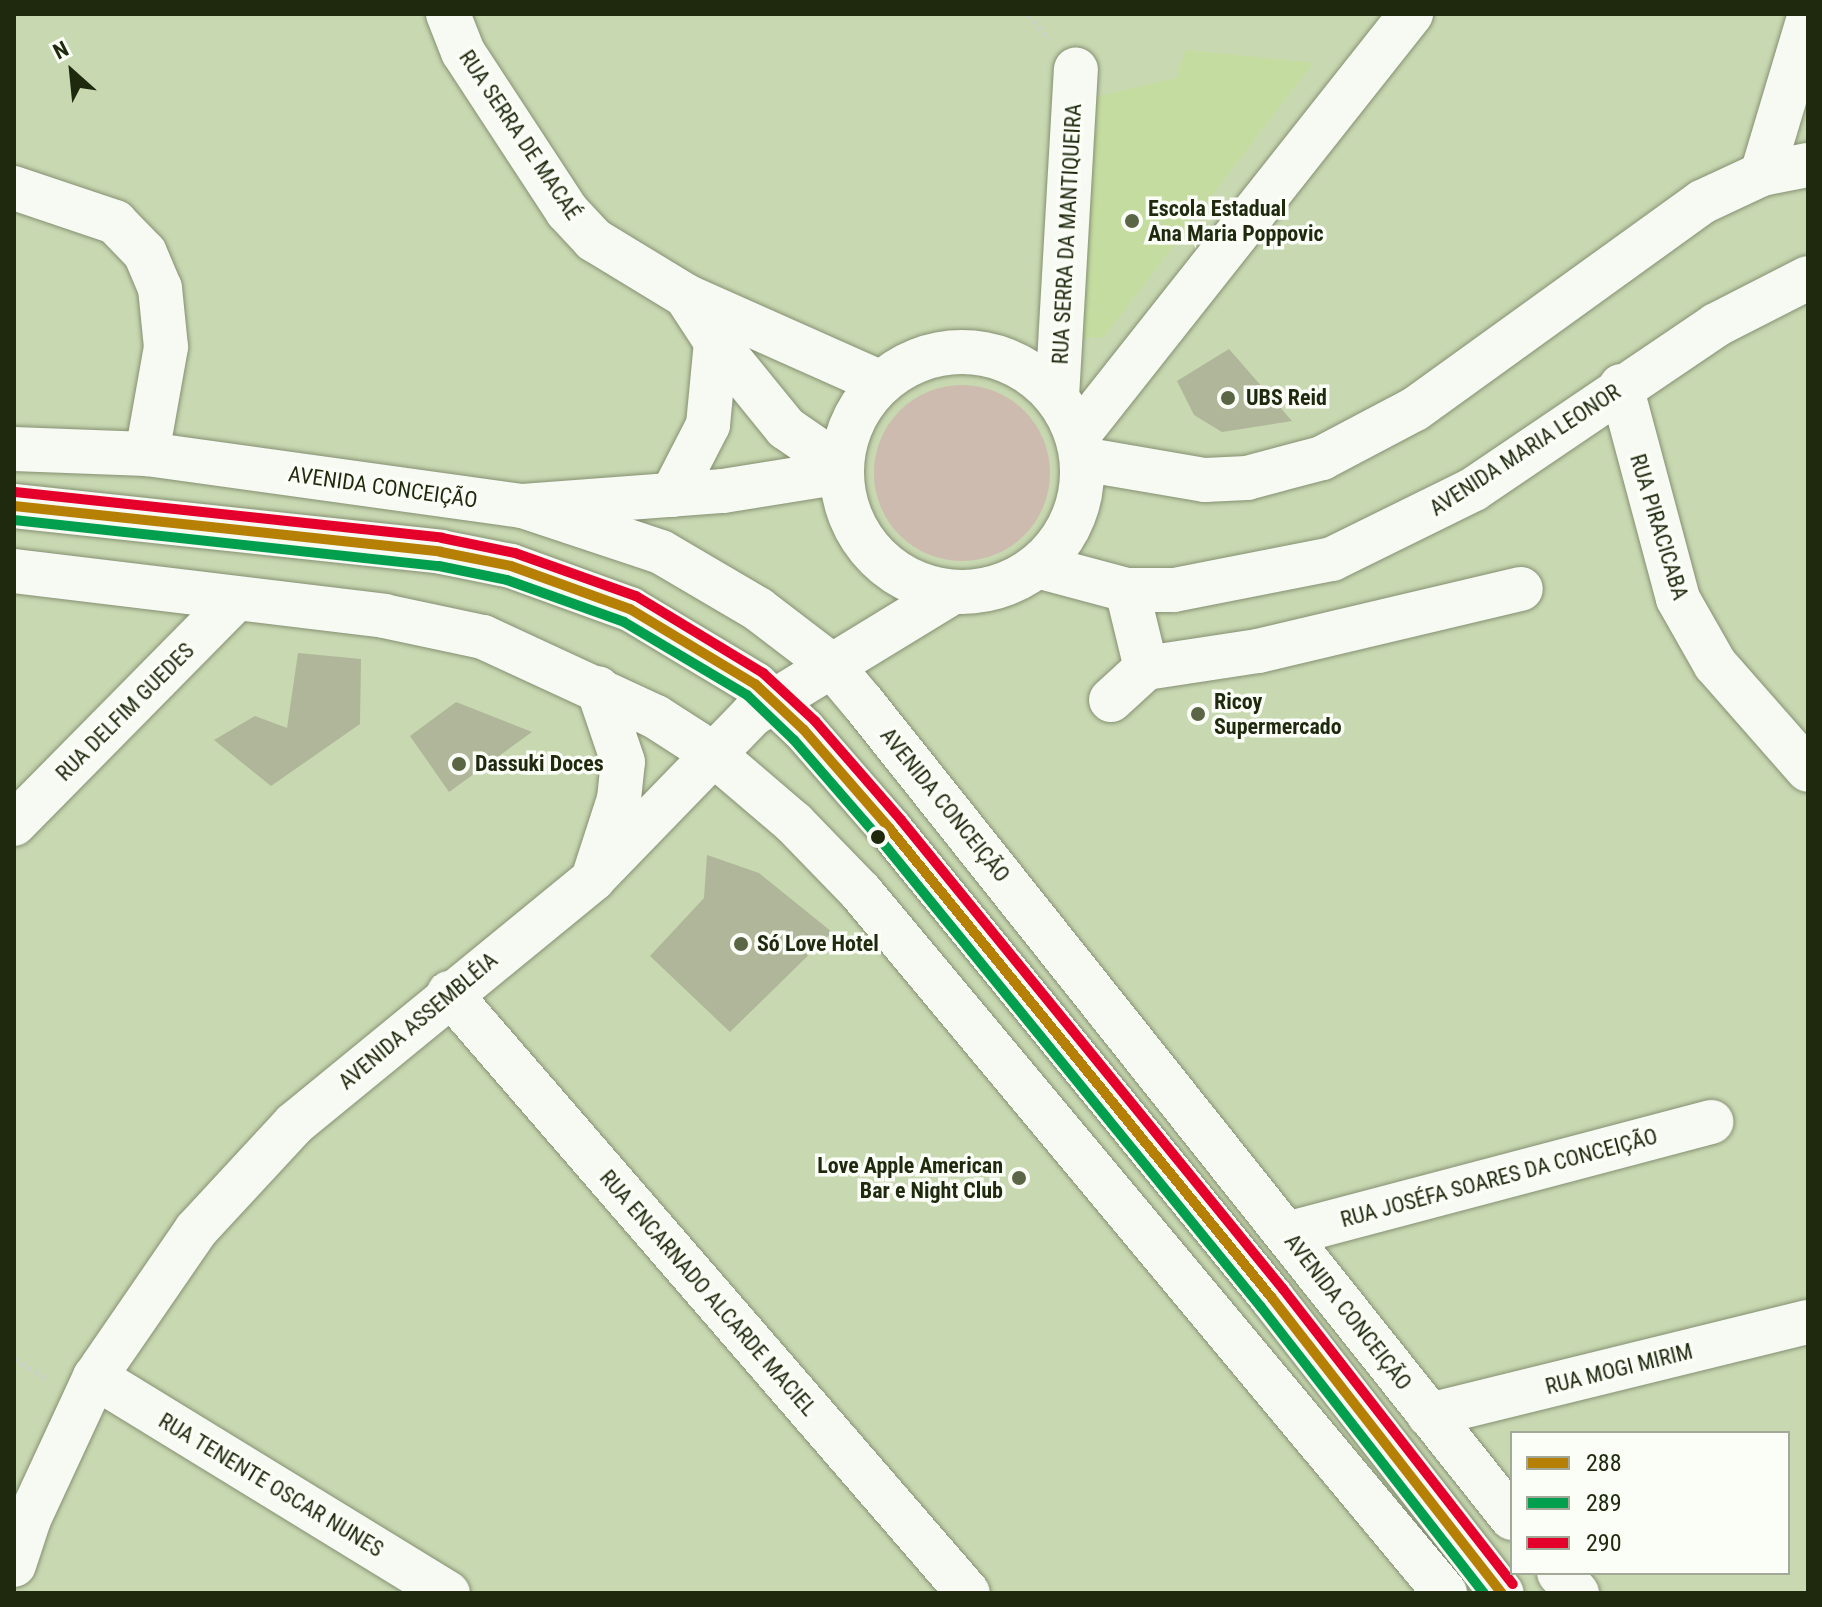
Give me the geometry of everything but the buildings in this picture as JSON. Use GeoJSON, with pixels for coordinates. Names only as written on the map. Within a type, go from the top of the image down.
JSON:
{"type":"FeatureCollection","features":[{"type":"Feature","properties":{"kind":"street","name":"RUA SERRA DE MACAÉ"},"geometry":{"type":"LineString","coordinates":[[448,14],[463,52],[567,211],[622,261],[686,296],[881,383]]}},
{"type":"Feature","properties":{"kind":"street"},"geometry":{"type":"LineString","coordinates":[[1080,447],[1378,30],[1411,14]]}},
{"type":"Feature","properties":{"kind":"street"},"geometry":{"type":"LineString","coordinates":[[1762,174],[1808,21]]}},
{"type":"Feature","properties":{"kind":"street","name":"RUA SERRA DA MANTIQUEIRA"},"geometry":{"type":"LineString","coordinates":[[1057,397],[1076,70]]}},
{"type":"Feature","properties":{"kind":"street"},"geometry":{"type":"LineString","coordinates":[[1080,447],[1205,480],[1247,478],[1322,458],[1415,409],[1702,202],[1762,174],[1808,165]]}},
{"type":"Feature","properties":{"kind":"street"},"geometry":{"type":"LineString","coordinates":[[14,188],[115,222],[145,253],[160,288],[166,347],[147,454]]}},
{"type":"Feature","properties":{"kind":"street","name":"AVENIDA MARIA LEONOR"},"geometry":{"type":"LineString","coordinates":[[1037,566],[1127,590],[1225,583],[1332,559],[1474,489],[1621,386],[1716,325],[1808,278]]}},
{"type":"Feature","properties":{"kind":"street","name":"RUA SERRA DE MACAÉ"},"geometry":{"type":"LineString","coordinates":[[686,296],[716,342],[786,428],[841,469]]}},
{"type":"Feature","properties":{"kind":"street"},"geometry":{"type":"LineString","coordinates":[[672,495],[708,425],[716,342]]}},
{"type":"Feature","properties":{"kind":"street"},"geometry":{"type":"LineString","coordinates":[[966,351],[1024,368],[1057,397],[1080,447],[1080,499],[1064,536],[1037,566],[1011,581],[953,592],[918,584],[878,557],[862,539],[847,508],[841,469],[847,436],[881,383],[935,354],[966,351]]}},
{"type":"Feature","properties":{"kind":"street","name":"RUA PIRACICABA"},"geometry":{"type":"LineString","coordinates":[[1621,386],[1678,599],[1715,664],[1808,770]]}},
{"type":"Feature","properties":{"kind":"street","name":"AVENIDA CONCEIÇÃO"},"geometry":{"type":"LineString","coordinates":[[14,449],[147,454],[523,506],[661,552],[758,609],[830,664],[1510,1516]]}},
{"type":"Feature","properties":{"kind":"street"},"geometry":{"type":"LineString","coordinates":[[523,506],[672,495],[841,469]]}},
{"type":"Feature","properties":{"kind":"street"},"geometry":{"type":"LineString","coordinates":[[14,506],[441,552],[511,566],[630,609],[773,698],[890,829],[1272,1298],[1502,1593]]}},
{"type":"Feature","properties":{"kind":"street"},"geometry":{"type":"LineString","coordinates":[[14,571],[435,625],[483,637],[598,688],[712,753],[794,823],[860,891],[1445,1593]]}},
{"type":"Feature","properties":{"kind":"street"},"geometry":{"type":"LineString","coordinates":[[1111,700],[1146,668],[1258,651],[1521,589]]}},
{"type":"Feature","properties":{"kind":"street"},"geometry":{"type":"LineString","coordinates":[[1127,590],[1146,668]]}},
{"type":"Feature","properties":{"kind":"street","name":"AVENIDA ASSEMBLÉIA"},"geometry":{"type":"LineString","coordinates":[[14,1565],[29,1519],[95,1377],[196,1230],[294,1124],[449,993],[593,879],[712,753],[773,698],[899,628],[953,592]]}},
{"type":"Feature","properties":{"kind":"street","name":"RUA DELFIM GUEDES"},"geometry":{"type":"LineString","coordinates":[[14,824],[236,599]]}},
{"type":"Feature","properties":{"kind":"street"},"geometry":{"type":"LineString","coordinates":[[593,879],[619,799],[623,762],[598,688]]}},
{"type":"Feature","properties":{"kind":"street","name":"RUA ENCARNADO ALCARDE MACIEL"},"geometry":{"type":"LineString","coordinates":[[449,993],[968,1593]]}},
{"type":"Feature","properties":{"kind":"street","name":"RUA JOSÉFA SOARES DA CONCEIÇÃO"},"geometry":{"type":"LineString","coordinates":[[1287,1234],[1711,1122]]}},
{"type":"Feature","properties":{"kind":"street","name":"RUA MOGI MIRIM"},"geometry":{"type":"LineString","coordinates":[[1429,1415],[1808,1322]]}},
{"type":"Feature","properties":{"kind":"street","name":"RUA TENENTE OSCAR NUNES"},"geometry":{"type":"LineString","coordinates":[[95,1377],[448,1593]]}},
{"type":"Feature","properties":{"kind":"street"},"geometry":{"type":"LineString","coordinates":[[1561,1575],[1577,1593]]}},
{"type":"Feature","properties":{"kind":"shaded area","name":"Escola Estadual Ana Maria Poppovic"},"geometry":{"type":"Polygon","coordinates":[[[1186,50],[1313,63],[1104,337],[1078,339],[1065,104],[1176,78],[1186,50]]]}},
{"type":"Feature","properties":{"kind":"shaded area"},"geometry":{"type":"Polygon","coordinates":[[[962,385],[996,391],[1024,411],[1044,439],[1050,473],[1044,507],[1024,535],[996,555],[962,561],[928,555],[900,535],[880,507],[874,473],[880,439],[900,411],[928,391],[962,385]]]}},
{"type":"Feature","properties":{"kind":"transit line","name":"290"},"geometry":{"type":"LineString","coordinates":[[15,492],[442,538],[515,553],[636,596],[763,673],[815,721],[901,820],[1283,1289],[1513,1584]]}},
{"type":"Feature","properties":{"kind":"transit line","name":"288"},"geometry":{"type":"LineString","coordinates":[[14,506],[441,552],[511,566],[630,609],[755,684],[804,730],[890,829],[1272,1298],[1502,1593]]}},
{"type":"Feature","properties":{"kind":"transit line","name":"289"},"geometry":{"type":"LineString","coordinates":[[14,520],[439,566],[507,580],[624,622],[747,695],[794,740],[879,838],[1261,1307],[1484,1593]]}},
{"type":"Feature","properties":{"kind":"place","name":"Escola Estadual Ana Maria Poppovic"},"geometry":{"type":"Point","coordinates":[1132,221]}},
{"type":"Feature","properties":{"kind":"place","name":"UBS Reid"},"geometry":{"type":"Point","coordinates":[1228,398]}},
{"type":"Feature","properties":{"kind":"place","name":"Ricoy Supermercado"},"geometry":{"type":"Point","coordinates":[1198,714]}},
{"type":"Feature","properties":{"kind":"place","name":"Dassuki Doces"},"geometry":{"type":"Point","coordinates":[459,764]}},
{"type":"Feature","properties":{"kind":"place","name":"Só Love Hotel"},"geometry":{"type":"Point","coordinates":[741,944]}},
{"type":"Feature","properties":{"kind":"place","name":"Love Apple American Bar e Night Club"},"geometry":{"type":"Point","coordinates":[1019,1178]}}]}
